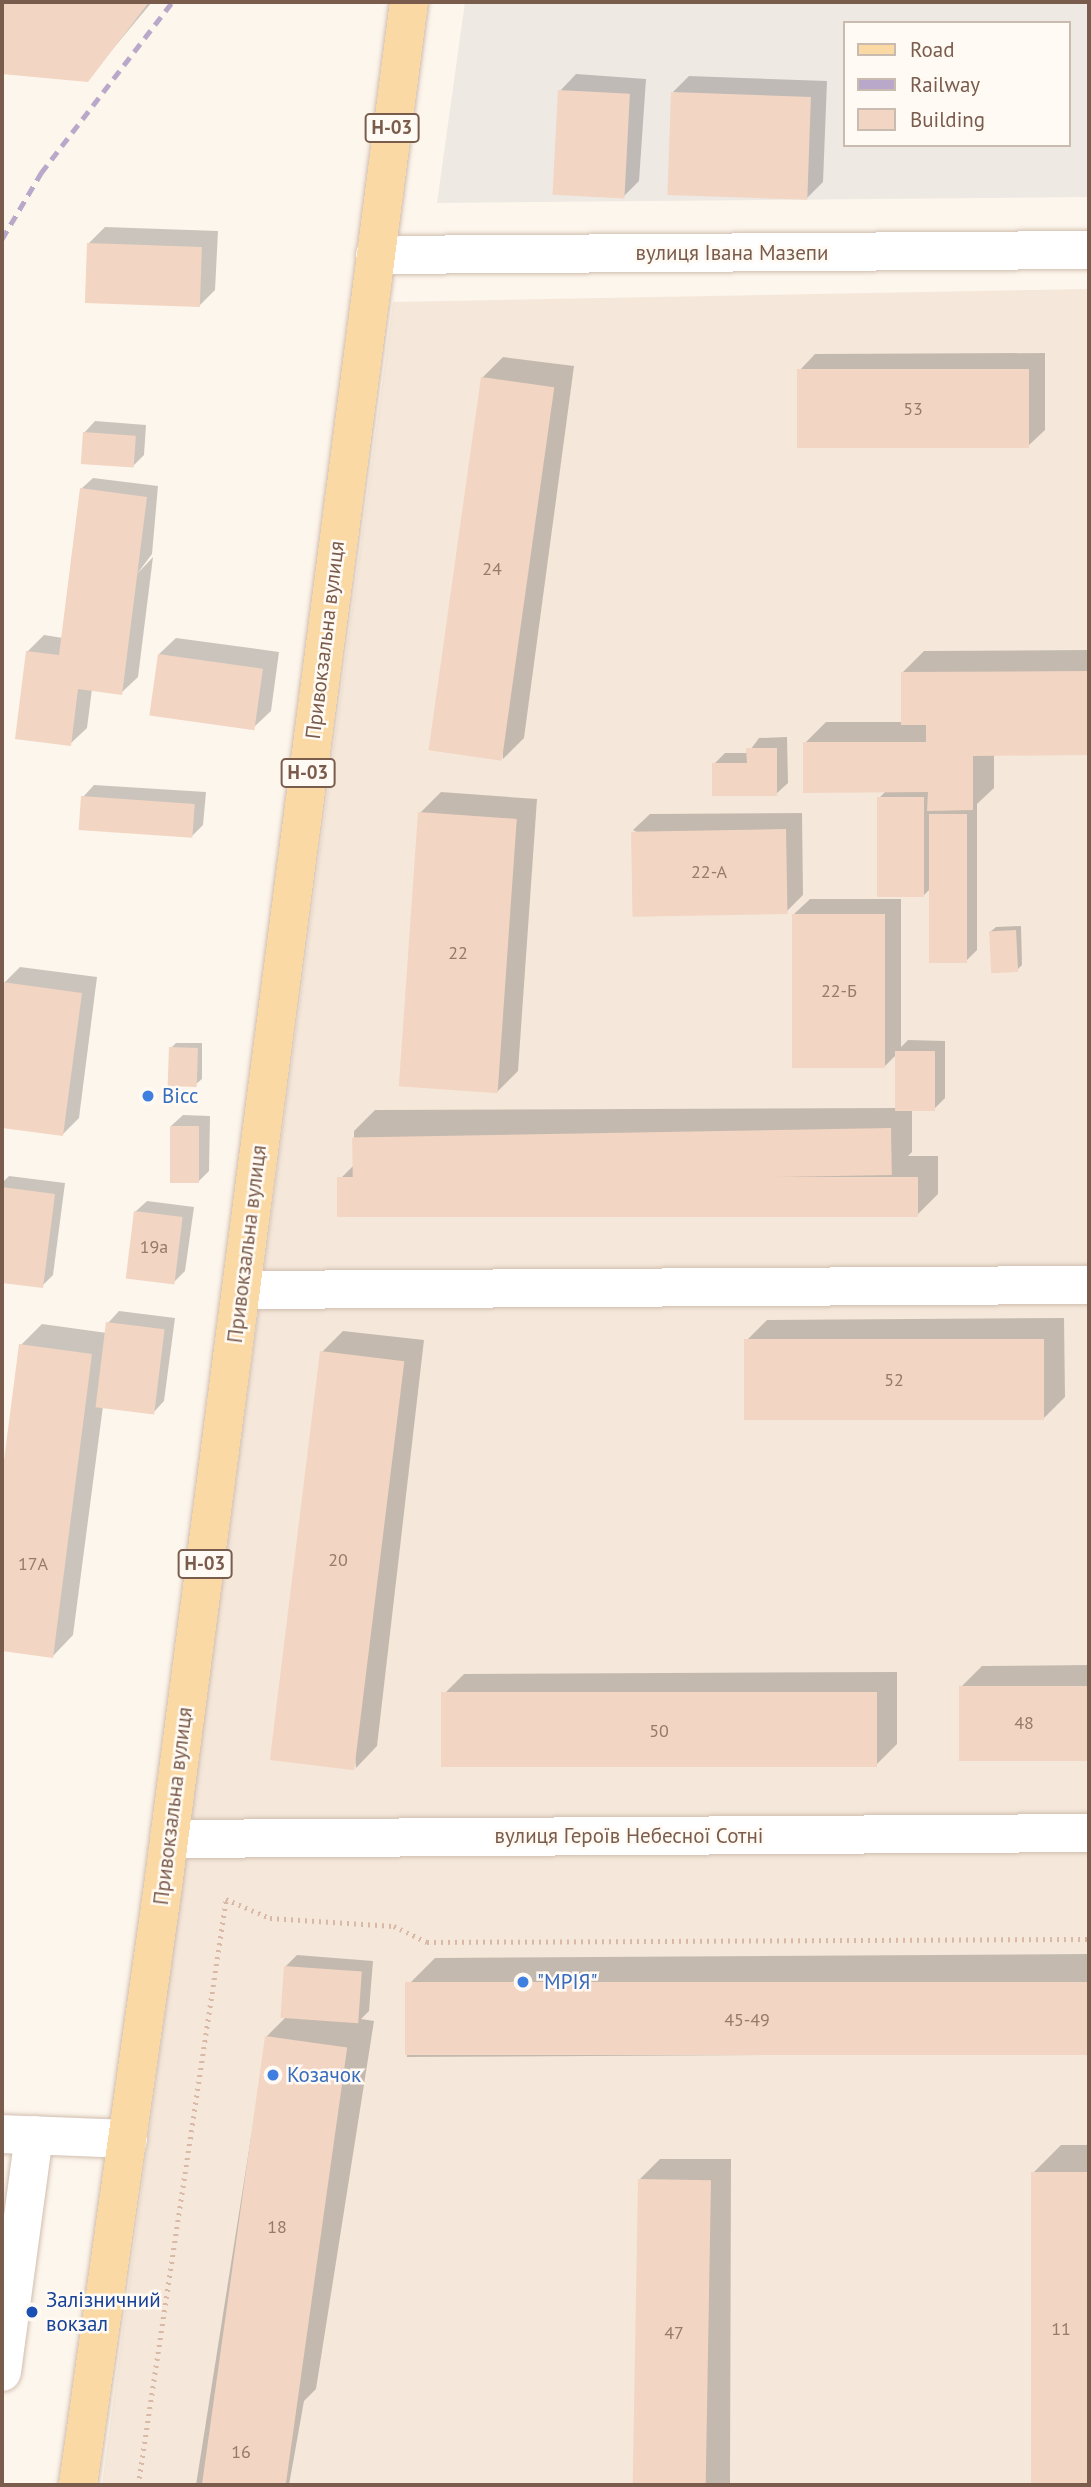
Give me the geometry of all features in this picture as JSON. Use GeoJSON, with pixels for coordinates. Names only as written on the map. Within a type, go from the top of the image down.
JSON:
{"type":"FeatureCollection","features":[{"type":"Feature","properties":{"kind":"main road","name":"Привокзальна вулиця"},"geometry":{"type":"LineString","coordinates":[[78,2485],[169,1839],[409,2]]}},
{"type":"Feature","properties":{"kind":"street","name":"вулиця Івана Мазепи"},"geometry":{"type":"LineString","coordinates":[[376,255],[1089,250]]}},
{"type":"Feature","properties":{"kind":"street"},"geometry":{"type":"LineString","coordinates":[[241,1290],[1089,1284]]}},
{"type":"Feature","properties":{"kind":"street","name":"вулиця Героїв Небесної Сотні"},"geometry":{"type":"LineString","coordinates":[[169,1839],[1089,1833]]}},
{"type":"Feature","properties":{"kind":"street"},"geometry":{"type":"LineString","coordinates":[[2,2372],[18,2134],[128,2139]]}},
{"type":"Feature","properties":{"kind":"path"},"geometry":{"type":"LineString","coordinates":[[138,2485],[226,1899],[270,1918],[394,1926],[427,1942],[1089,1939]]}},
{"type":"Feature","properties":{"kind":"shaded area"},"geometry":{"type":"Polygon","coordinates":[[[465,2],[1089,2],[1089,197],[437,203],[465,2]]]}},
{"type":"Feature","properties":{"kind":"shaded area"},"geometry":{"type":"Polygon","coordinates":[[[1089,289],[1089,2485],[102,2485],[393,302],[1089,289]]]}},
{"type":"Feature","properties":{"kind":"building"},"geometry":{"type":"Polygon","coordinates":[[[2,2],[149,2],[88,82],[2,74],[2,2]]]}},
{"type":"Feature","properties":{"kind":"building"},"geometry":{"type":"Polygon","coordinates":[[[558,90],[630,94],[624,199],[553,195],[558,90]]]}},
{"type":"Feature","properties":{"kind":"building"},"geometry":{"type":"Polygon","coordinates":[[[671,92],[811,97],[807,200],[667,195],[671,92]]]}},
{"type":"Feature","properties":{"kind":"building"},"geometry":{"type":"Polygon","coordinates":[[[87,243],[202,247],[200,307],[85,303],[87,243]]]}},
{"type":"Feature","properties":{"kind":"building"},"geometry":{"type":"Polygon","coordinates":[[[797,369],[1029,369],[1029,448],[797,448],[797,369]]]}},
{"type":"Feature","properties":{"kind":"building"},"geometry":{"type":"Polygon","coordinates":[[[481,377],[554,387],[502,761],[429,750],[481,377]]]}},
{"type":"Feature","properties":{"kind":"building"},"geometry":{"type":"Polygon","coordinates":[[[83,432],[136,436],[134,468],[81,464],[83,432]]]}},
{"type":"Feature","properties":{"kind":"building"},"geometry":{"type":"Polygon","coordinates":[[[80,488],[147,497],[122,695],[78,689],[71,746],[15,739],[26,651],[59,655],[80,488]]]}},
{"type":"Feature","properties":{"kind":"building"},"geometry":{"type":"Polygon","coordinates":[[[158,654],[263,669],[254,730],[149,715],[158,654]]]}},
{"type":"Feature","properties":{"kind":"building"},"geometry":{"type":"Polygon","coordinates":[[[1089,671],[1089,755],[973,756],[973,810],[927,811],[928,792],[803,793],[803,742],[926,742],[926,725],[901,725],[901,672],[1089,671]]]}},
{"type":"Feature","properties":{"kind":"building"},"geometry":{"type":"Polygon","coordinates":[[[746,748],[777,748],[777,796],[712,796],[712,763],[747,763],[746,748]]]}},
{"type":"Feature","properties":{"kind":"building"},"geometry":{"type":"Polygon","coordinates":[[[81,796],[195,804],[192,838],[79,830],[81,796]]]}},
{"type":"Feature","properties":{"kind":"building"},"geometry":{"type":"Polygon","coordinates":[[[877,797],[924,797],[924,897],[877,897],[877,797]]]}},
{"type":"Feature","properties":{"kind":"building"},"geometry":{"type":"Polygon","coordinates":[[[418,812],[517,819],[498,1093],[399,1086],[418,812]]]}},
{"type":"Feature","properties":{"kind":"building"},"geometry":{"type":"Polygon","coordinates":[[[929,814],[967,814],[967,963],[929,963],[929,814]]]}},
{"type":"Feature","properties":{"kind":"building"},"geometry":{"type":"Polygon","coordinates":[[[786,829],[787,914],[633,917],[631,832],[786,829]]]}},
{"type":"Feature","properties":{"kind":"building"},"geometry":{"type":"Polygon","coordinates":[[[792,914],[885,914],[885,1068],[792,1068],[792,914]]]}},
{"type":"Feature","properties":{"kind":"building"},"geometry":{"type":"Polygon","coordinates":[[[1016,930],[1018,972],[991,973],[989,931],[1016,930]]]}},
{"type":"Feature","properties":{"kind":"building"},"geometry":{"type":"Polygon","coordinates":[[[2,982],[82,993],[63,1136],[2,1128],[2,982]]]}},
{"type":"Feature","properties":{"kind":"building"},"geometry":{"type":"Polygon","coordinates":[[[169,1047],[198,1048],[197,1087],[168,1086],[169,1047]]]}},
{"type":"Feature","properties":{"kind":"building"},"geometry":{"type":"Polygon","coordinates":[[[895,1051],[935,1051],[935,1111],[895,1111],[895,1051]]]}},
{"type":"Feature","properties":{"kind":"building"},"geometry":{"type":"Polygon","coordinates":[[[170,1126],[199,1126],[199,1183],[170,1183],[170,1126]]]}},
{"type":"Feature","properties":{"kind":"building"},"geometry":{"type":"Polygon","coordinates":[[[891,1128],[892,1175],[353,1184],[352,1137],[891,1128]]]}},
{"type":"Feature","properties":{"kind":"building"},"geometry":{"type":"Polygon","coordinates":[[[337,1177],[918,1177],[918,1217],[337,1217],[337,1177]]]}},
{"type":"Feature","properties":{"kind":"building"},"geometry":{"type":"Polygon","coordinates":[[[2,1187],[55,1194],[43,1288],[2,1283],[2,1187]]]}},
{"type":"Feature","properties":{"kind":"building"},"geometry":{"type":"Polygon","coordinates":[[[134,1211],[183,1217],[174,1284],[126,1278],[134,1211]]]}},
{"type":"Feature","properties":{"kind":"building"},"geometry":{"type":"Polygon","coordinates":[[[106,1322],[165,1329],[154,1415],[96,1407],[106,1322]]]}},
{"type":"Feature","properties":{"kind":"building"},"geometry":{"type":"Polygon","coordinates":[[[744,1339],[1044,1339],[1044,1420],[744,1420],[744,1339]]]}},
{"type":"Feature","properties":{"kind":"building"},"geometry":{"type":"Polygon","coordinates":[[[19,1344],[92,1354],[53,1658],[2,1651],[2,1476],[19,1344]]]}},
{"type":"Feature","properties":{"kind":"building"},"geometry":{"type":"Polygon","coordinates":[[[320,1351],[404,1361],[354,1770],[270,1760],[320,1351]]]}},
{"type":"Feature","properties":{"kind":"building"},"geometry":{"type":"Polygon","coordinates":[[[959,1686],[1089,1686],[1089,1761],[959,1761],[959,1686]]]}},
{"type":"Feature","properties":{"kind":"building"},"geometry":{"type":"Polygon","coordinates":[[[441,1692],[877,1692],[877,1767],[441,1767],[441,1692]]]}},
{"type":"Feature","properties":{"kind":"building"},"geometry":{"type":"Polygon","coordinates":[[[284,1966],[362,1971],[358,2023],[280,2018],[284,1966]]]}},
{"type":"Feature","properties":{"kind":"building"},"geometry":{"type":"Polygon","coordinates":[[[405,1982],[1089,1982],[1089,2055],[405,2055],[405,1982]]]}},
{"type":"Feature","properties":{"kind":"building"},"geometry":{"type":"Polygon","coordinates":[[[265,2036],[347,2048],[286,2485],[202,2485],[265,2036]]]}},
{"type":"Feature","properties":{"kind":"building"},"geometry":{"type":"Polygon","coordinates":[[[1031,2172],[1089,2172],[1089,2485],[1031,2485],[1031,2172]]]}},
{"type":"Feature","properties":{"kind":"building"},"geometry":{"type":"Polygon","coordinates":[[[638,2179],[711,2180],[706,2485],[633,2485],[638,2179]]]}},
{"type":"Feature","properties":{"kind":"railway"},"geometry":{"type":"LineString","coordinates":[[2,239],[41,173],[172,2]]}},
{"type":"Feature","properties":{"kind":"place","name":"Вісс"},"geometry":{"type":"Point","coordinates":[148,1096]}},
{"type":"Feature","properties":{"kind":"place","name":"\"МРІЯ\""},"geometry":{"type":"Point","coordinates":[523,1982]}},
{"type":"Feature","properties":{"kind":"place","name":"Козачок"},"geometry":{"type":"Point","coordinates":[273,2075]}},
{"type":"Feature","properties":{"kind":"place","name":"Залізничний вокзал"},"geometry":{"type":"Point","coordinates":[32,2312]}}]}
